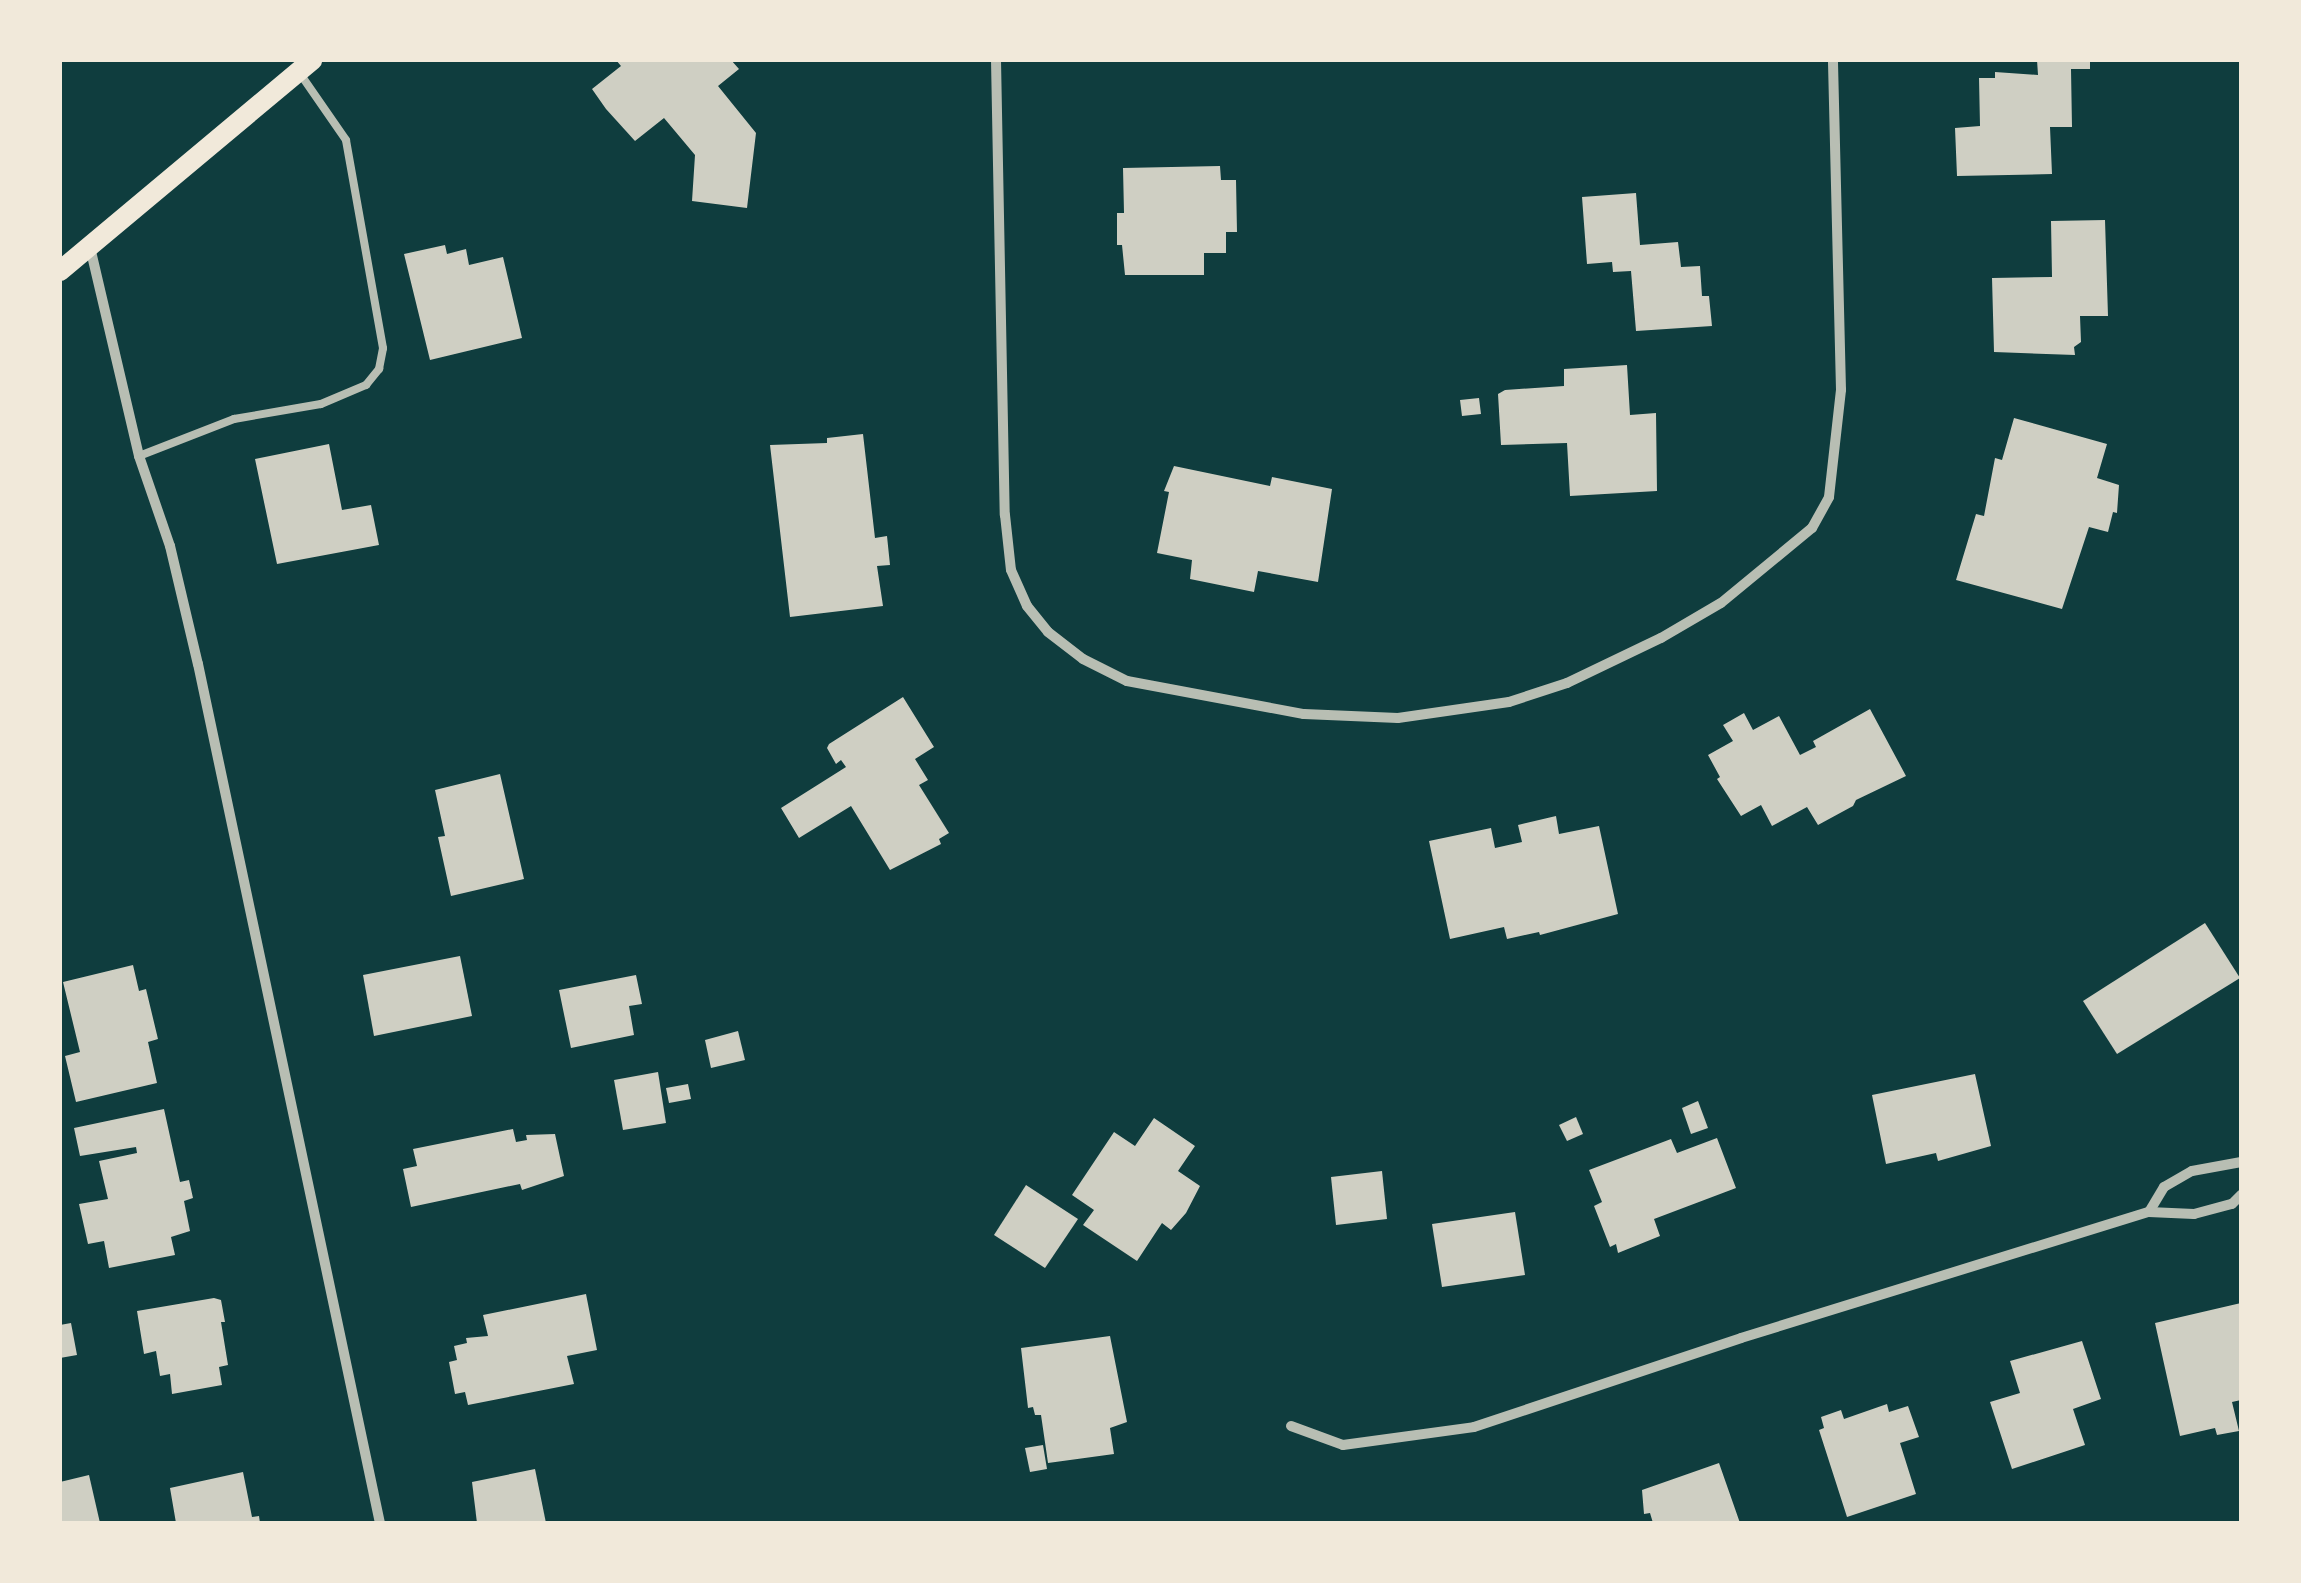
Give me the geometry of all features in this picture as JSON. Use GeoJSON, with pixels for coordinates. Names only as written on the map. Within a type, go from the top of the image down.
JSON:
{"type":"FeatureCollection","features":[{"type":"Feature","properties":{"kind":"main road"},"geometry":{"type":"LineString","coordinates":[[60,270],[306,66]]}},
{"type":"Feature","properties":{"kind":"street"},"geometry":{"type":"LineString","coordinates":[[996,60],[1005,515],[1012,570],[1027,606],[1048,632],[1082,659],[1127,681],[1304,714],[1398,718],[1509,702],[1568,682],[1661,638],[1720,603],[1812,528],[1829,497],[1841,390],[1833,60]]}},
{"type":"Feature","properties":{"kind":"street"},"geometry":{"type":"LineString","coordinates":[[90,246],[139,456],[170,546],[198,664],[380,1523]]}},
{"type":"Feature","properties":{"kind":"street"},"geometry":{"type":"LineString","coordinates":[[2149,1212],[2164,1188],[2192,1171],[2241,1162]]}},
{"type":"Feature","properties":{"kind":"street"},"geometry":{"type":"LineString","coordinates":[[1291,1426],[1343,1445],[1474,1427],[1740,1338],[2149,1212],[2194,1214],[2232,1204],[2241,1194]]}},
{"type":"Feature","properties":{"kind":"lane"},"geometry":{"type":"LineString","coordinates":[[139,456],[234,420],[321,404],[366,385],[380,370],[384,348],[346,140],[306,66]]}},
{"type":"Feature","properties":{"kind":"building"},"geometry":{"type":"Polygon","coordinates":[[[616,60],[731,60],[739,69],[718,86],[756,133],[747,208],[692,201],[695,155],[664,118],[635,141],[606,109],[592,89],[621,66],[616,60]]]}},
{"type":"Feature","properties":{"kind":"building"},"geometry":{"type":"Polygon","coordinates":[[[2037,60],[2090,60],[2090,69],[2071,69],[2072,127],[2050,127],[2052,174],[1957,176],[1955,128],[1980,126],[1979,78],[1995,78],[1995,72],[2038,75],[2037,60]]]}},
{"type":"Feature","properties":{"kind":"building"},"geometry":{"type":"Polygon","coordinates":[[[1220,166],[1221,180],[1236,180],[1237,232],[1226,232],[1226,253],[1204,253],[1204,275],[1125,275],[1122,245],[1117,245],[1117,213],[1124,213],[1123,168],[1220,166]]]}},
{"type":"Feature","properties":{"kind":"building"},"geometry":{"type":"Polygon","coordinates":[[[1636,193],[1640,245],[1678,242],[1681,267],[1700,266],[1702,296],[1709,296],[1712,326],[1636,331],[1631,271],[1613,272],[1612,262],[1587,264],[1582,197],[1636,193]]]}},
{"type":"Feature","properties":{"kind":"building"},"geometry":{"type":"Polygon","coordinates":[[[2105,220],[2108,316],[2080,316],[2081,342],[2074,347],[2075,355],[1994,352],[1992,278],[2052,277],[2051,221],[2105,220]]]}},
{"type":"Feature","properties":{"kind":"building"},"geometry":{"type":"Polygon","coordinates":[[[445,245],[447,254],[466,249],[469,265],[503,257],[522,338],[430,360],[404,254],[445,245]]]}},
{"type":"Feature","properties":{"kind":"building"},"geometry":{"type":"Polygon","coordinates":[[[1627,365],[1630,415],[1656,413],[1657,491],[1570,496],[1567,443],[1501,445],[1498,394],[1505,390],[1564,386],[1564,369],[1627,365]]]}},
{"type":"Feature","properties":{"kind":"building"},"geometry":{"type":"Polygon","coordinates":[[[1479,398],[1481,414],[1462,416],[1460,400],[1479,398]]]}},
{"type":"Feature","properties":{"kind":"building"},"geometry":{"type":"Polygon","coordinates":[[[2014,418],[2107,444],[2097,478],[2119,485],[2117,513],[2113,512],[2108,532],[2089,527],[2062,609],[1956,580],[1976,514],[1984,516],[1995,458],[2002,460],[2014,418]]]}},
{"type":"Feature","properties":{"kind":"building"},"geometry":{"type":"Polygon","coordinates":[[[863,434],[875,538],[887,536],[890,565],[877,566],[883,606],[790,617],[770,445],[827,443],[827,438],[863,434]]]}},
{"type":"Feature","properties":{"kind":"building"},"geometry":{"type":"Polygon","coordinates":[[[329,444],[342,510],[371,505],[379,545],[277,564],[255,459],[329,444]]]}},
{"type":"Feature","properties":{"kind":"building"},"geometry":{"type":"Polygon","coordinates":[[[1174,466],[1270,486],[1272,477],[1332,489],[1318,582],[1258,571],[1254,592],[1190,579],[1192,560],[1157,553],[1169,492],[1164,491],[1174,466]]]}},
{"type":"Feature","properties":{"kind":"building"},"geometry":{"type":"Polygon","coordinates":[[[903,697],[934,747],[915,759],[928,780],[919,785],[949,833],[939,839],[941,844],[890,870],[851,806],[799,838],[781,808],[846,767],[841,760],[836,764],[827,748],[829,744],[903,697]]]}},
{"type":"Feature","properties":{"kind":"building"},"geometry":{"type":"Polygon","coordinates":[[[1870,709],[1906,776],[1856,800],[1853,806],[1818,825],[1807,807],[1772,826],[1761,805],[1741,816],[1717,779],[1720,777],[1708,755],[1733,741],[1723,725],[1744,713],[1753,730],[1779,716],[1800,755],[1816,747],[1813,741],[1870,709]]]}},
{"type":"Feature","properties":{"kind":"building"},"geometry":{"type":"Polygon","coordinates":[[[500,774],[524,879],[451,896],[438,837],[445,836],[435,790],[500,774]]]}},
{"type":"Feature","properties":{"kind":"building"},"geometry":{"type":"Polygon","coordinates":[[[1556,816],[1559,834],[1599,826],[1618,914],[1540,935],[1539,932],[1507,939],[1504,927],[1450,939],[1429,841],[1491,828],[1495,848],[1522,842],[1518,825],[1556,816]]]}},
{"type":"Feature","properties":{"kind":"building"},"geometry":{"type":"Polygon","coordinates":[[[2205,923],[2240,978],[2117,1054],[2083,1001],[2205,923]]]}},
{"type":"Feature","properties":{"kind":"building"},"geometry":{"type":"Polygon","coordinates":[[[460,956],[472,1016],[374,1036],[363,975],[460,956]]]}},
{"type":"Feature","properties":{"kind":"building"},"geometry":{"type":"Polygon","coordinates":[[[133,965],[139,991],[146,989],[158,1039],[148,1042],[157,1083],[76,1102],[65,1056],[80,1052],[63,982],[133,965]]]}},
{"type":"Feature","properties":{"kind":"building"},"geometry":{"type":"Polygon","coordinates":[[[636,975],[642,1004],[629,1006],[634,1035],[571,1048],[559,990],[636,975]]]}},
{"type":"Feature","properties":{"kind":"building"},"geometry":{"type":"Polygon","coordinates":[[[738,1031],[745,1060],[711,1068],[705,1040],[738,1031]]]}},
{"type":"Feature","properties":{"kind":"building"},"geometry":{"type":"Polygon","coordinates":[[[658,1072],[666,1123],[623,1130],[614,1080],[658,1072]]]}},
{"type":"Feature","properties":{"kind":"building"},"geometry":{"type":"Polygon","coordinates":[[[1975,1074],[1991,1146],[1938,1161],[1936,1153],[1886,1164],[1872,1095],[1975,1074]]]}},
{"type":"Feature","properties":{"kind":"building"},"geometry":{"type":"Polygon","coordinates":[[[688,1084],[691,1099],[669,1103],[666,1088],[688,1084]]]}},
{"type":"Feature","properties":{"kind":"building"},"geometry":{"type":"Polygon","coordinates":[[[1698,1101],[1708,1128],[1691,1134],[1682,1108],[1698,1101]]]}},
{"type":"Feature","properties":{"kind":"building"},"geometry":{"type":"Polygon","coordinates":[[[164,1109],[180,1182],[189,1180],[193,1198],[184,1201],[190,1231],[171,1237],[175,1255],[109,1268],[104,1241],[88,1244],[79,1204],[108,1199],[99,1161],[137,1153],[136,1147],[80,1156],[74,1128],[164,1109]]]}},
{"type":"Feature","properties":{"kind":"building"},"geometry":{"type":"Polygon","coordinates":[[[1576,1117],[1583,1134],[1567,1141],[1559,1125],[1576,1117]]]}},
{"type":"Feature","properties":{"kind":"building"},"geometry":{"type":"Polygon","coordinates":[[[1154,1118],[1195,1146],[1178,1171],[1200,1186],[1186,1213],[1171,1230],[1162,1223],[1137,1261],[1083,1225],[1094,1210],[1072,1195],[1114,1132],[1135,1146],[1154,1118]]]}},
{"type":"Feature","properties":{"kind":"building"},"geometry":{"type":"Polygon","coordinates":[[[513,1129],[516,1142],[527,1140],[526,1135],[555,1134],[564,1176],[522,1190],[520,1184],[411,1207],[403,1169],[417,1166],[413,1149],[513,1129]]]}},
{"type":"Feature","properties":{"kind":"building"},"geometry":{"type":"Polygon","coordinates":[[[1717,1138],[1736,1188],[1654,1219],[1660,1236],[1618,1253],[1616,1244],[1610,1247],[1594,1206],[1602,1202],[1589,1170],[1671,1139],[1677,1153],[1717,1138]]]}},
{"type":"Feature","properties":{"kind":"building"},"geometry":{"type":"Polygon","coordinates":[[[1382,1171],[1387,1219],[1336,1225],[1331,1177],[1382,1171]]]}},
{"type":"Feature","properties":{"kind":"building"},"geometry":{"type":"Polygon","coordinates":[[[1026,1185],[1078,1219],[1045,1268],[994,1235],[1026,1185]]]}},
{"type":"Feature","properties":{"kind":"building"},"geometry":{"type":"Polygon","coordinates":[[[1515,1212],[1525,1275],[1442,1287],[1432,1224],[1515,1212]]]}},
{"type":"Feature","properties":{"kind":"building"},"geometry":{"type":"Polygon","coordinates":[[[586,1294],[597,1350],[567,1356],[574,1384],[468,1405],[465,1392],[455,1394],[449,1362],[457,1360],[454,1346],[467,1343],[466,1338],[488,1336],[483,1315],[586,1294]]]}},
{"type":"Feature","properties":{"kind":"building"},"geometry":{"type":"Polygon","coordinates":[[[221,1300],[225,1322],[221,1322],[228,1365],[219,1367],[222,1385],[172,1394],[170,1374],[160,1376],[156,1351],[144,1354],[137,1311],[221,1300]]]}},
{"type":"Feature","properties":{"kind":"building"},"geometry":{"type":"Polygon","coordinates":[[[2241,1303],[2241,1400],[2232,1402],[2239,1431],[2217,1435],[2215,1428],[2180,1436],[2155,1323],[2241,1303]]]}},
{"type":"Feature","properties":{"kind":"building"},"geometry":{"type":"Polygon","coordinates":[[[71,1323],[77,1355],[60,1358],[60,1325],[71,1323]]]}},
{"type":"Feature","properties":{"kind":"building"},"geometry":{"type":"Polygon","coordinates":[[[1110,1336],[1127,1422],[1110,1428],[1114,1454],[1048,1463],[1041,1415],[1035,1415],[1033,1407],[1028,1408],[1021,1348],[1110,1336]]]}},
{"type":"Feature","properties":{"kind":"building"},"geometry":{"type":"Polygon","coordinates":[[[2082,1341],[2101,1399],[2073,1409],[2085,1445],[2012,1469],[1990,1402],[2020,1393],[2010,1361],[2082,1341]]]}},
{"type":"Feature","properties":{"kind":"building"},"geometry":{"type":"Polygon","coordinates":[[[1887,1404],[1889,1412],[1908,1406],[1919,1437],[1900,1443],[1916,1494],[1847,1517],[1819,1430],[1824,1428],[1821,1417],[1841,1410],[1844,1419],[1887,1404]]]}},
{"type":"Feature","properties":{"kind":"building"},"geometry":{"type":"Polygon","coordinates":[[[1043,1445],[1047,1469],[1030,1472],[1025,1448],[1043,1445]]]}},
{"type":"Feature","properties":{"kind":"building"},"geometry":{"type":"Polygon","coordinates":[[[1719,1463],[1740,1523],[1653,1523],[1650,1513],[1644,1514],[1642,1490],[1719,1463]]]}},
{"type":"Feature","properties":{"kind":"building"},"geometry":{"type":"Polygon","coordinates":[[[535,1469],[546,1523],[477,1523],[472,1482],[535,1469]]]}},
{"type":"Feature","properties":{"kind":"building"},"geometry":{"type":"Polygon","coordinates":[[[243,1472],[252,1517],[259,1516],[260,1523],[176,1523],[170,1488],[243,1472]]]}},
{"type":"Feature","properties":{"kind":"building"},"geometry":{"type":"Polygon","coordinates":[[[89,1475],[100,1523],[60,1523],[60,1482],[89,1475]]]}}]}
